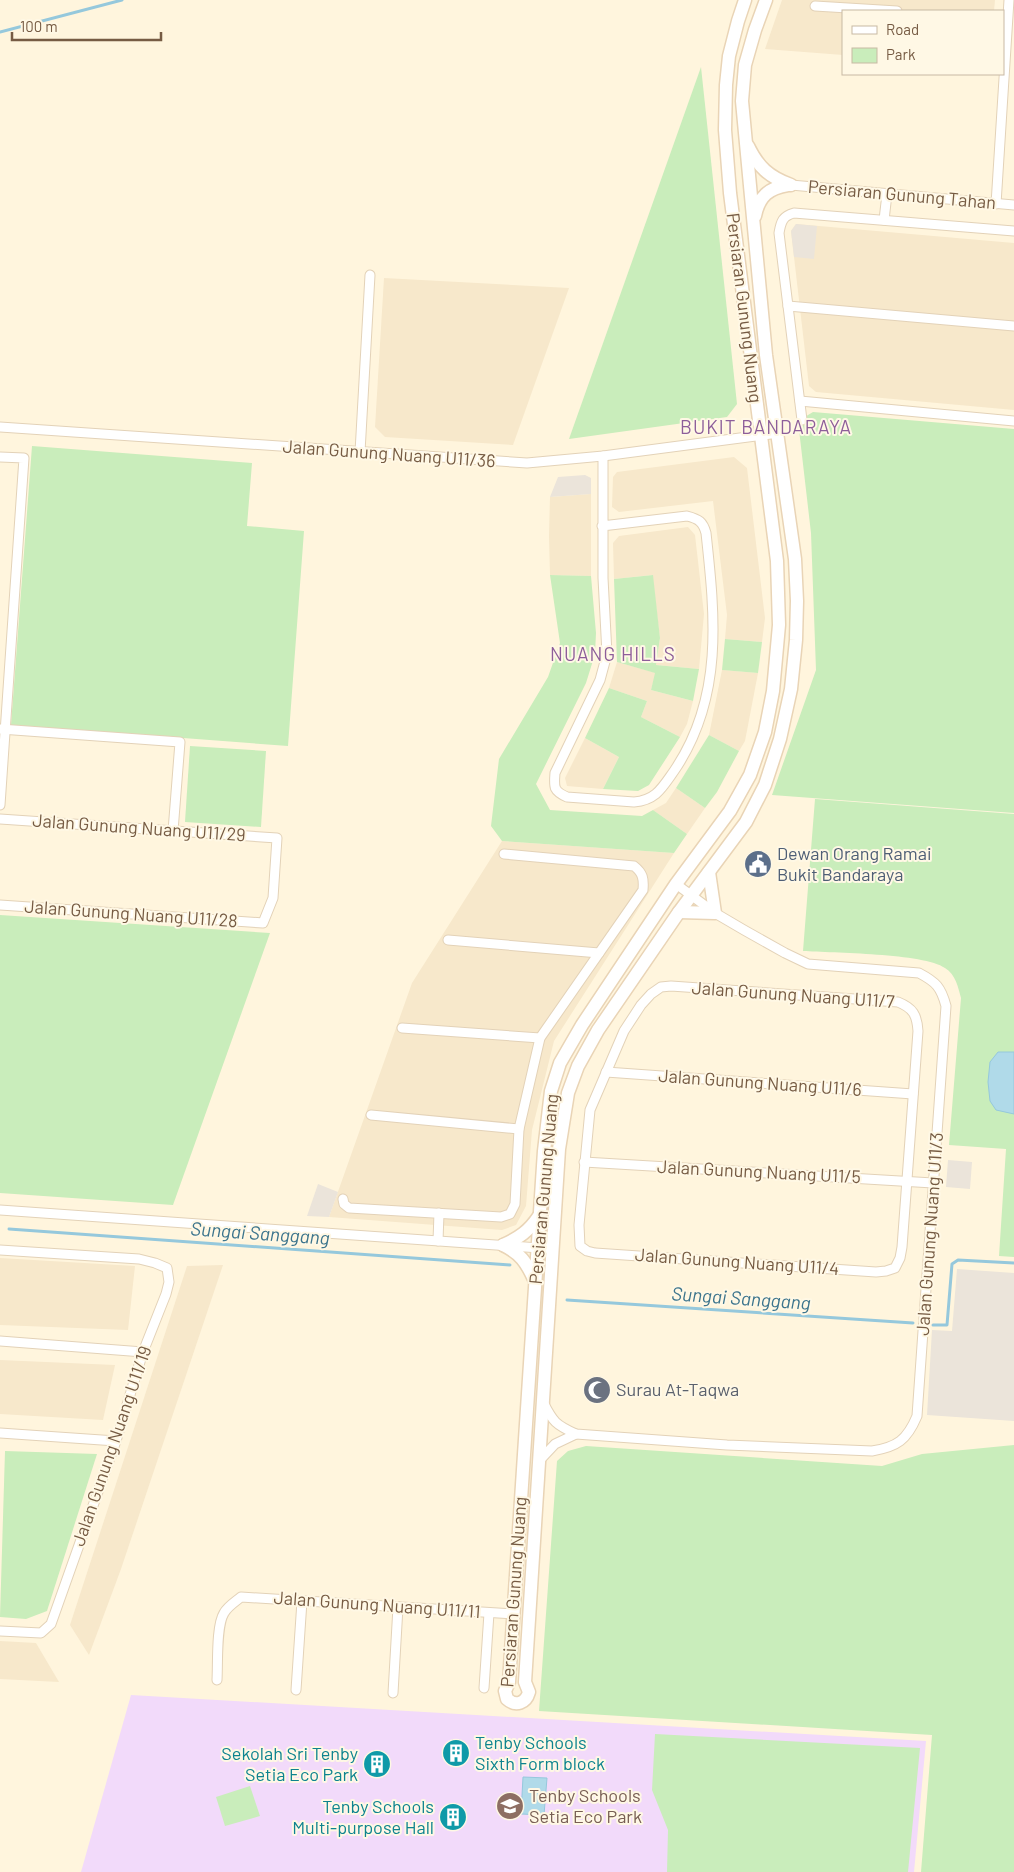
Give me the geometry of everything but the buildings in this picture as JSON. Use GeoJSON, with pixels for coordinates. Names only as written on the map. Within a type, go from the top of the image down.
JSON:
{"type":"FeatureCollection","features":[{"type":"Feature","properties":{"kind":"street","name":"Persiaran Gunung Nuang"},"geometry":{"type":"LineString","coordinates":[[745,0],[729,56],[725,130],[730,193],[776,561],[779,624],[773,691],[765,732],[750,775],[730,811],[676,884],[582,1025],[560,1063],[551,1091],[544,1152],[509,1682],[505,1691],[507,1699],[518,1704],[526,1700],[529,1692],[525,1682],[553,1248],[560,1149],[568,1093],[578,1066],[598,1030],[691,895],[746,822],[764,785],[780,739],[791,689],[796,640],[795,568],[766,355],[742,101],[746,65],[755,30],[766,0]]}},
{"type":"Feature","properties":{"kind":"street"},"geometry":{"type":"LineString","coordinates":[[1004,52],[1005,18],[1009,0]]}},
{"type":"Feature","properties":{"kind":"street"},"geometry":{"type":"LineString","coordinates":[[815,6],[881,10]]}},
{"type":"Feature","properties":{"kind":"street"},"geometry":{"type":"LineString","coordinates":[[996,204],[1003,75]]}},
{"type":"Feature","properties":{"kind":"street"},"geometry":{"type":"LineString","coordinates":[[1003,87],[1014,88]]}},
{"type":"Feature","properties":{"kind":"street"},"geometry":{"type":"LineString","coordinates":[[745,140],[754,159],[763,170],[776,179],[790,185]]}},
{"type":"Feature","properties":{"kind":"street"},"geometry":{"type":"LineString","coordinates":[[754,222],[757,207],[764,196],[774,187],[790,185]]}},
{"type":"Feature","properties":{"kind":"street","name":"Persiaran Gunung Tahan"},"geometry":{"type":"LineString","coordinates":[[790,185],[1014,205]]}},
{"type":"Feature","properties":{"kind":"street"},"geometry":{"type":"LineString","coordinates":[[884,220],[887,194]]}},
{"type":"Feature","properties":{"kind":"street"},"geometry":{"type":"LineString","coordinates":[[802,420],[780,233],[780,222],[786,216],[794,213],[1014,232]]}},
{"type":"Feature","properties":{"kind":"street"},"geometry":{"type":"LineString","coordinates":[[360,452],[370,275]]}},
{"type":"Feature","properties":{"kind":"street"},"geometry":{"type":"LineString","coordinates":[[788,306],[1014,326]]}},
{"type":"Feature","properties":{"kind":"street"},"geometry":{"type":"LineString","coordinates":[[800,402],[1014,421]]}},
{"type":"Feature","properties":{"kind":"street","name":"Jalan Gunung Nuang U11/36"},"geometry":{"type":"LineString","coordinates":[[0,427],[527,463],[603,456],[778,433]]}},
{"type":"Feature","properties":{"kind":"street"},"geometry":{"type":"LineString","coordinates":[[602,526],[687,516],[698,518],[704,524],[706,534],[713,598],[714,628],[712,657],[703,714],[683,758],[662,788],[652,798],[643,801],[567,797],[558,794],[554,786],[555,773],[600,680],[606,660],[608,641],[603,578],[602,526],[603,456]]}},
{"type":"Feature","properties":{"kind":"street"},"geometry":{"type":"LineString","coordinates":[[0,457],[24,458],[3,729],[0,806]]}},
{"type":"Feature","properties":{"kind":"street"},"geometry":{"type":"LineString","coordinates":[[3,729],[180,742],[173,831]]}},
{"type":"Feature","properties":{"kind":"street","name":"Jalan Gunung Nuang U11/29"},"geometry":{"type":"LineString","coordinates":[[0,819],[277,838],[273,898],[263,923]]}},
{"type":"Feature","properties":{"kind":"street"},"geometry":{"type":"LineString","coordinates":[[343,1199],[344,1204],[349,1208],[501,1217],[510,1214],[515,1204],[519,1129],[540,1038],[643,890],[644,881],[641,871],[634,866],[504,854]]}},
{"type":"Feature","properties":{"kind":"street"},"geometry":{"type":"LineString","coordinates":[[679,912],[715,913],[709,872]]}},
{"type":"Feature","properties":{"kind":"street","name":"Jalan Gunung Nuang U11/3"},"geometry":{"type":"LineString","coordinates":[[543,1402],[552,1418],[561,1428],[576,1434],[727,1445],[872,1451],[885,1449],[905,1439],[912,1429],[917,1416],[946,1006],[943,992],[934,982],[919,973],[808,964],[715,913],[676,884]]}},
{"type":"Feature","properties":{"kind":"street","name":"Jalan Gunung Nuang U11/28"},"geometry":{"type":"LineString","coordinates":[[0,905],[263,923]]}},
{"type":"Feature","properties":{"kind":"street"},"geometry":{"type":"LineString","coordinates":[[448,940],[600,953]]}},
{"type":"Feature","properties":{"kind":"street","name":"Jalan Gunung Nuang U11/7"},"geometry":{"type":"LineString","coordinates":[[606,1072],[624,1031],[650,994],[661,987],[671,986],[898,1002],[907,1005],[914,1011],[918,1020],[913,1094]]}},
{"type":"Feature","properties":{"kind":"street"},"geometry":{"type":"LineString","coordinates":[[402,1028],[540,1038]]}},
{"type":"Feature","properties":{"kind":"street"},"geometry":{"type":"LineString","coordinates":[[584,1162],[590,1110],[606,1072]]}},
{"type":"Feature","properties":{"kind":"street","name":"Jalan Gunung Nuang U11/6"},"geometry":{"type":"LineString","coordinates":[[606,1072],[913,1094]]}},
{"type":"Feature","properties":{"kind":"street"},"geometry":{"type":"LineString","coordinates":[[907,1181],[913,1094]]}},
{"type":"Feature","properties":{"kind":"street"},"geometry":{"type":"LineString","coordinates":[[371,1115],[519,1129]]}},
{"type":"Feature","properties":{"kind":"street","name":"Jalan Gunung Nuang U11/5"},"geometry":{"type":"LineString","coordinates":[[584,1162],[934,1183]]}},
{"type":"Feature","properties":{"kind":"street","name":"Jalan Gunung Nuang U11/4"},"geometry":{"type":"LineString","coordinates":[[584,1162],[579,1231],[580,1246],[586,1251],[876,1272],[895,1268],[900,1258],[907,1181]]}},
{"type":"Feature","properties":{"kind":"street"},"geometry":{"type":"LineString","coordinates":[[0,1210],[553,1248]]}},
{"type":"Feature","properties":{"kind":"street"},"geometry":{"type":"LineString","coordinates":[[438,1241],[439,1213]]}},
{"type":"Feature","properties":{"kind":"street"},"geometry":{"type":"LineString","coordinates":[[503,1245],[518,1238],[530,1229],[540,1215]]}},
{"type":"Feature","properties":{"kind":"street"},"geometry":{"type":"LineString","coordinates":[[503,1245],[517,1252],[528,1265],[535,1282]]}},
{"type":"Feature","properties":{"kind":"street","name":"Jalan Gunung Nuang U11/19"},"geometry":{"type":"LineString","coordinates":[[0,1250],[139,1259],[167,1268],[169,1282],[143,1352],[116,1441],[51,1624],[41,1633],[0,1631]]}},
{"type":"Feature","properties":{"kind":"street"},"geometry":{"type":"LineString","coordinates":[[0,1341],[143,1352]]}},
{"type":"Feature","properties":{"kind":"street"},"geometry":{"type":"LineString","coordinates":[[0,1433],[116,1441]]}},
{"type":"Feature","properties":{"kind":"street"},"geometry":{"type":"LineString","coordinates":[[540,1461],[555,1444],[576,1434]]}},
{"type":"Feature","properties":{"kind":"street","name":"Jalan Gunung Nuang U11/11"},"geometry":{"type":"LineString","coordinates":[[216,1680],[220,1625],[223,1614],[229,1606],[241,1597],[514,1614]]}},
{"type":"Feature","properties":{"kind":"street"},"geometry":{"type":"LineString","coordinates":[[296,1690],[302,1600]]}},
{"type":"Feature","properties":{"kind":"street"},"geometry":{"type":"LineString","coordinates":[[393,1693],[398,1607]]}},
{"type":"Feature","properties":{"kind":"street"},"geometry":{"type":"LineString","coordinates":[[484,1688],[489,1613]]}},
{"type":"Feature","properties":{"kind":"shaded area"},"geometry":{"type":"Polygon","coordinates":[[[782,0],[995,0],[994,10],[842,10],[842,55],[765,49],[782,0]]]}},
{"type":"Feature","properties":{"kind":"shaded area"},"geometry":{"type":"Polygon","coordinates":[[[796,224],[1014,243],[1014,410],[816,392],[809,386],[791,231],[796,224]]]}},
{"type":"Feature","properties":{"kind":"shaded area"},"geometry":{"type":"Polygon","coordinates":[[[796,224],[817,226],[814,259],[794,257],[791,231],[796,224]]]}},
{"type":"Feature","properties":{"kind":"shaded area"},"geometry":{"type":"Polygon","coordinates":[[[384,278],[569,288],[513,445],[385,437],[375,427],[384,278]]]}},
{"type":"Feature","properties":{"kind":"shaded area"},"geometry":{"type":"Polygon","coordinates":[[[734,457],[747,468],[765,618],[762,642],[725,639],[727,615],[713,501],[619,512],[612,507],[613,477],[617,472],[734,457]]]}},
{"type":"Feature","properties":{"kind":"shaded area"},"geometry":{"type":"Polygon","coordinates":[[[585,475],[591,478],[591,494],[550,497],[558,477],[585,475]]]}},
{"type":"Feature","properties":{"kind":"shaded area"},"geometry":{"type":"Polygon","coordinates":[[[591,494],[591,576],[550,575],[550,497],[591,494]]]}},
{"type":"Feature","properties":{"kind":"shaded area"},"geometry":{"type":"Polygon","coordinates":[[[688,527],[695,535],[704,614],[699,669],[656,665],[660,638],[652,575],[614,579],[613,543],[619,536],[688,527]]]}},
{"type":"Feature","properties":{"kind":"shaded area"},"geometry":{"type":"Polygon","coordinates":[[[617,662],[656,673],[651,690],[693,701],[687,724],[680,737],[641,717],[647,701],[609,688],[617,662]]]}},
{"type":"Feature","properties":{"kind":"shaded area"},"geometry":{"type":"Polygon","coordinates":[[[722,670],[758,673],[745,741],[739,751],[709,735],[722,670]]]}},
{"type":"Feature","properties":{"kind":"shaded area"},"geometry":{"type":"Polygon","coordinates":[[[585,738],[619,757],[603,789],[567,786],[565,778],[585,738]]]}},
{"type":"Feature","properties":{"kind":"shaded area"},"geometry":{"type":"Polygon","coordinates":[[[676,788],[705,808],[687,834],[653,810],[666,803],[676,788]]]}},
{"type":"Feature","properties":{"kind":"shaded area"},"geometry":{"type":"Polygon","coordinates":[[[502,841],[674,853],[554,1041],[532,1130],[526,1206],[516,1225],[502,1230],[329,1217],[412,983],[502,841]]]}},
{"type":"Feature","properties":{"kind":"shaded area"},"geometry":{"type":"Polygon","coordinates":[[[948,1160],[972,1162],[970,1189],[946,1187],[948,1160]]]}},
{"type":"Feature","properties":{"kind":"shaded area"},"geometry":{"type":"Polygon","coordinates":[[[318,1184],[338,1192],[329,1217],[307,1216],[318,1184]]]}},
{"type":"Feature","properties":{"kind":"shaded area"},"geometry":{"type":"Polygon","coordinates":[[[0,1258],[135,1266],[128,1330],[0,1325],[0,1258]]]}},
{"type":"Feature","properties":{"kind":"shaded area"},"geometry":{"type":"Polygon","coordinates":[[[223,1265],[121,1569],[89,1655],[70,1625],[187,1266],[223,1265]]]}},
{"type":"Feature","properties":{"kind":"shaded area"},"geometry":{"type":"Polygon","coordinates":[[[957,1269],[1014,1273],[1014,1421],[927,1415],[932,1330],[952,1331],[957,1269]]]}},
{"type":"Feature","properties":{"kind":"shaded area"},"geometry":{"type":"Polygon","coordinates":[[[0,1360],[115,1365],[103,1420],[0,1414],[0,1360]]]}},
{"type":"Feature","properties":{"kind":"shaded area"},"geometry":{"type":"Polygon","coordinates":[[[0,1641],[36,1643],[59,1682],[0,1679],[0,1641]]]}},
{"type":"Feature","properties":{"kind":"shaded area","name":"Tenby Schools Setia Eco Park"},"geometry":{"type":"Polygon","coordinates":[[[131,1695],[926,1741],[914,1872],[81,1872],[131,1695]]]}},
{"type":"Feature","properties":{"kind":"green space"},"geometry":{"type":"Polygon","coordinates":[[[701,67],[737,404],[727,417],[569,439],[701,67]]]}},
{"type":"Feature","properties":{"kind":"green space"},"geometry":{"type":"Polygon","coordinates":[[[813,412],[1014,429],[1014,813],[772,795],[816,670],[811,533],[798,421],[813,412]]]}},
{"type":"Feature","properties":{"kind":"green space"},"geometry":{"type":"Polygon","coordinates":[[[32,446],[252,463],[247,526],[304,531],[288,746],[11,725],[32,446]]]}},
{"type":"Feature","properties":{"kind":"green space"},"geometry":{"type":"Polygon","coordinates":[[[550,575],[591,576],[596,633],[595,654],[586,683],[536,784],[550,810],[642,816],[653,810],[687,834],[674,853],[502,841],[491,826],[499,759],[548,677],[560,643],[550,575]]]}},
{"type":"Feature","properties":{"kind":"green space"},"geometry":{"type":"Polygon","coordinates":[[[653,575],[660,638],[656,665],[699,669],[693,701],[651,690],[655,673],[617,662],[614,579],[653,575]]]}},
{"type":"Feature","properties":{"kind":"green space"},"geometry":{"type":"Polygon","coordinates":[[[725,639],[762,642],[758,673],[722,670],[725,639]]]}},
{"type":"Feature","properties":{"kind":"green space"},"geometry":{"type":"Polygon","coordinates":[[[609,688],[647,701],[641,717],[680,737],[649,785],[638,791],[603,789],[619,757],[585,738],[609,688]]]}},
{"type":"Feature","properties":{"kind":"green space"},"geometry":{"type":"Polygon","coordinates":[[[709,735],[739,751],[717,792],[705,808],[676,788],[709,735]]]}},
{"type":"Feature","properties":{"kind":"green space"},"geometry":{"type":"Polygon","coordinates":[[[190,746],[266,751],[261,827],[185,822],[190,746]]]}},
{"type":"Feature","properties":{"kind":"green space"},"geometry":{"type":"Polygon","coordinates":[[[815,799],[1014,814],[1014,1257],[999,1256],[1006,1149],[949,1145],[961,998],[952,974],[934,963],[918,959],[803,951],[815,799]]]}},
{"type":"Feature","properties":{"kind":"green space"},"geometry":{"type":"Polygon","coordinates":[[[0,915],[270,933],[173,1205],[0,1193],[0,915]]]}},
{"type":"Feature","properties":{"kind":"green space"},"geometry":{"type":"Polygon","coordinates":[[[1014,1445],[1014,1872],[921,1872],[932,1735],[539,1711],[557,1461],[568,1451],[586,1446],[882,1466],[922,1454],[1014,1445]]]}},
{"type":"Feature","properties":{"kind":"green space"},"geometry":{"type":"Polygon","coordinates":[[[5,1451],[97,1454],[47,1611],[26,1619],[0,1617],[5,1451]]]}},
{"type":"Feature","properties":{"kind":"green space"},"geometry":{"type":"Polygon","coordinates":[[[655,1734],[920,1748],[908,1872],[667,1872],[668,1830],[652,1790],[655,1734]]]}},
{"type":"Feature","properties":{"kind":"green space"},"geometry":{"type":"Polygon","coordinates":[[[250,1786],[260,1816],[225,1826],[216,1797],[250,1786]]]}},
{"type":"Feature","properties":{"kind":"water"},"geometry":{"type":"Polygon","coordinates":[[[998,1052],[1014,1052],[1014,1114],[996,1110],[990,1101],[988,1082],[990,1062],[998,1052]]]}},
{"type":"Feature","properties":{"kind":"water"},"geometry":{"type":"Polygon","coordinates":[[[523,1777],[547,1778],[544,1815],[521,1814],[523,1777]]]}},
{"type":"Feature","properties":{"kind":"waterway"},"geometry":{"type":"LineString","coordinates":[[0,32],[122,0]]}},
{"type":"Feature","properties":{"kind":"waterway","name":"Sungai Sanggang"},"geometry":{"type":"LineString","coordinates":[[9,1229],[510,1265]]}},
{"type":"Feature","properties":{"kind":"waterway","name":"Sungai Sanggang"},"geometry":{"type":"LineString","coordinates":[[933,1325],[947,1325],[952,1264],[958,1260],[1014,1263]]}},
{"type":"Feature","properties":{"kind":"waterway","name":"Sungai Sanggang"},"geometry":{"type":"LineString","coordinates":[[567,1300],[913,1323]]}},
{"type":"Feature","properties":{"kind":"place","name":"Dewan Orang Ramai Bukit Bandaraya"},"geometry":{"type":"Point","coordinates":[758,864]}},
{"type":"Feature","properties":{"kind":"place","name":"Surau At-Taqwa"},"geometry":{"type":"Point","coordinates":[597,1390]}},
{"type":"Feature","properties":{"kind":"place","name":"Tenby Schools Sixth Form block"},"geometry":{"type":"Point","coordinates":[456,1753]}},
{"type":"Feature","properties":{"kind":"place","name":"Sekolah Sri Tenby Setia Eco Park"},"geometry":{"type":"Point","coordinates":[377,1764]}},
{"type":"Feature","properties":{"kind":"place","name":"Tenby Schools Setia Eco Park"},"geometry":{"type":"Point","coordinates":[510,1806]}},
{"type":"Feature","properties":{"kind":"place","name":"Tenby Schools Multi-purpose Hall"},"geometry":{"type":"Point","coordinates":[453,1817]}},
{"type":"Feature","properties":{"kind":"district","name":"BUKIT BANDARAYA"},"geometry":{"type":"Point","coordinates":[766,427]}},
{"type":"Feature","properties":{"kind":"district","name":"NUANG HILLS"},"geometry":{"type":"Point","coordinates":[613,654]}}]}
